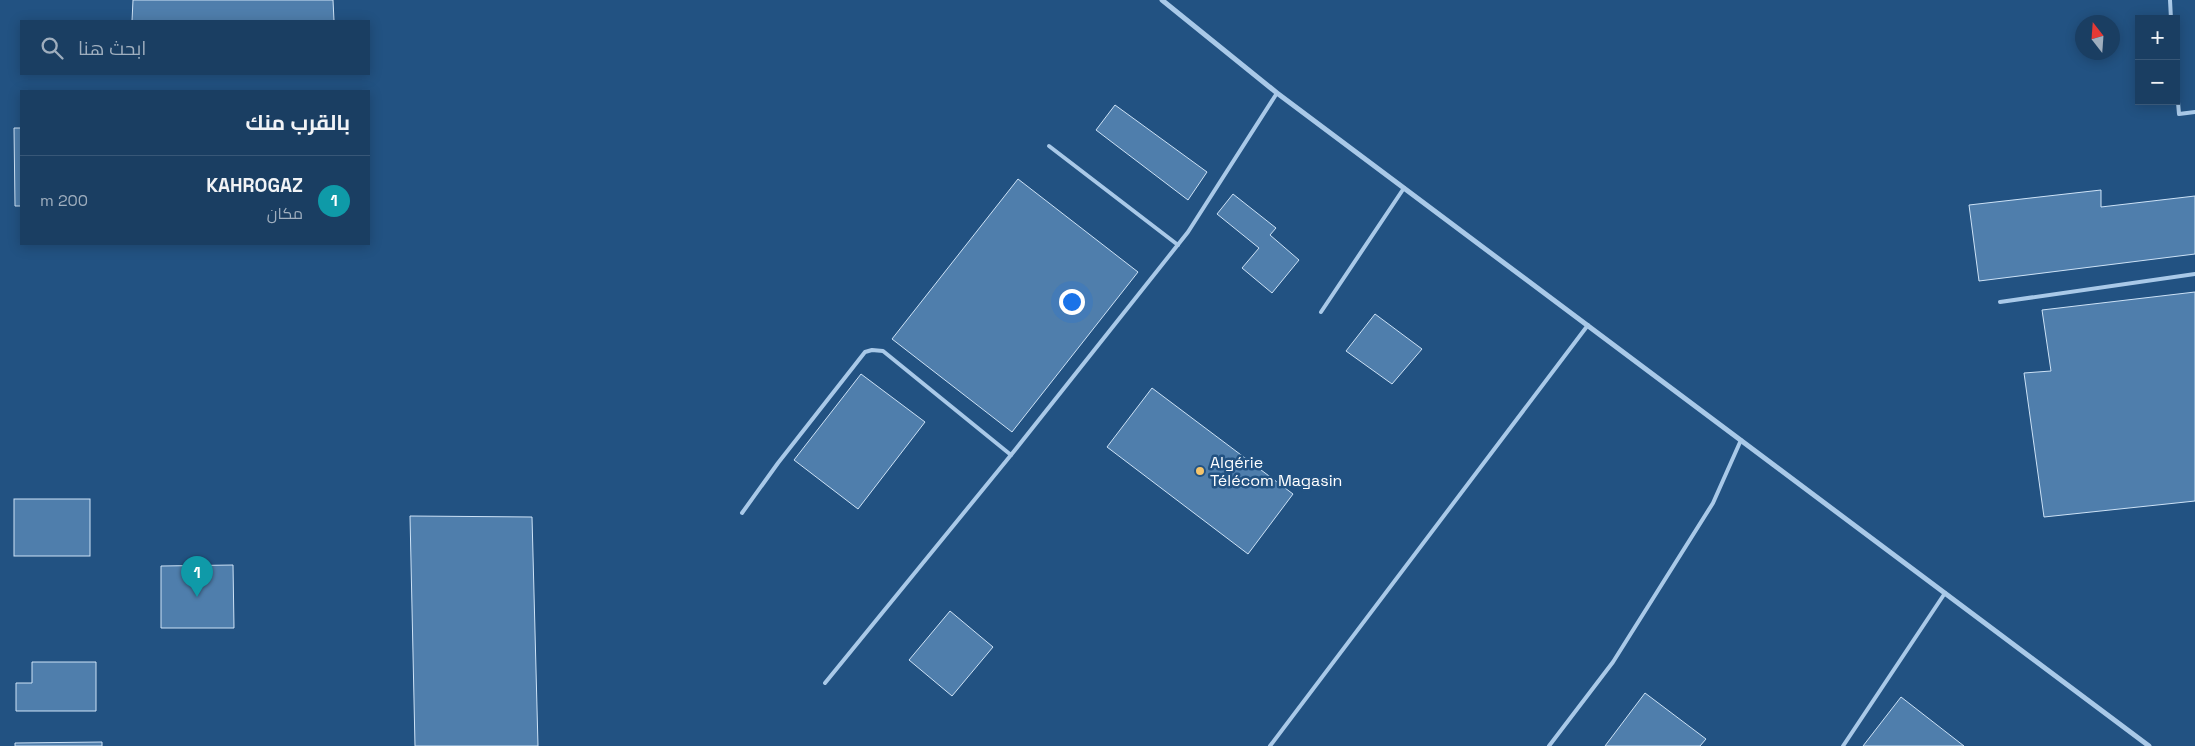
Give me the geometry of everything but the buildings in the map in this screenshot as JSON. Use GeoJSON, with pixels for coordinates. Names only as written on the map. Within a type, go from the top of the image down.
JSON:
{"type":"FeatureCollection","features":[{"type":"Feature","properties":{"kind":"street"},"geometry":{"type":"LineString","coordinates":[[1162,0],[1277,92],[1404,188],[2149,746]]}},
{"type":"Feature","properties":{"kind":"lane"},"geometry":{"type":"LineString","coordinates":[[2170,0],[2171,15]]}},
{"type":"Feature","properties":{"kind":"lane"},"geometry":{"type":"LineString","coordinates":[[825,682],[1011,455],[1188,232],[1277,92]]}},
{"type":"Feature","properties":{"kind":"lane"},"geometry":{"type":"LineString","coordinates":[[2178,105],[2179,114],[2195,112]]}},
{"type":"Feature","properties":{"kind":"lane"},"geometry":{"type":"LineString","coordinates":[[1049,146],[1178,245]]}},
{"type":"Feature","properties":{"kind":"lane"},"geometry":{"type":"LineString","coordinates":[[1321,312],[1404,188]]}},
{"type":"Feature","properties":{"kind":"lane"},"geometry":{"type":"LineString","coordinates":[[2000,302],[2195,274]]}},
{"type":"Feature","properties":{"kind":"lane"},"geometry":{"type":"LineString","coordinates":[[1270,746],[1588,325]]}},
{"type":"Feature","properties":{"kind":"lane"},"geometry":{"type":"LineString","coordinates":[[742,513],[778,462],[865,352],[872,350],[883,351],[1011,455]]}},
{"type":"Feature","properties":{"kind":"lane"},"geometry":{"type":"LineString","coordinates":[[1549,746],[1618,653],[1713,502],[1741,440]]}},
{"type":"Feature","properties":{"kind":"lane"},"geometry":{"type":"LineString","coordinates":[[1842,746],[1945,593]]}},
{"type":"Feature","properties":{"kind":"place","name":"Algérie Télécom Magasin"},"geometry":{"type":"Point","coordinates":[1200,471]}},
{"type":"Feature","properties":{"kind":"place","name":"KAHROGAZ"},"geometry":{"type":"Point","coordinates":[197,597]}}]}
